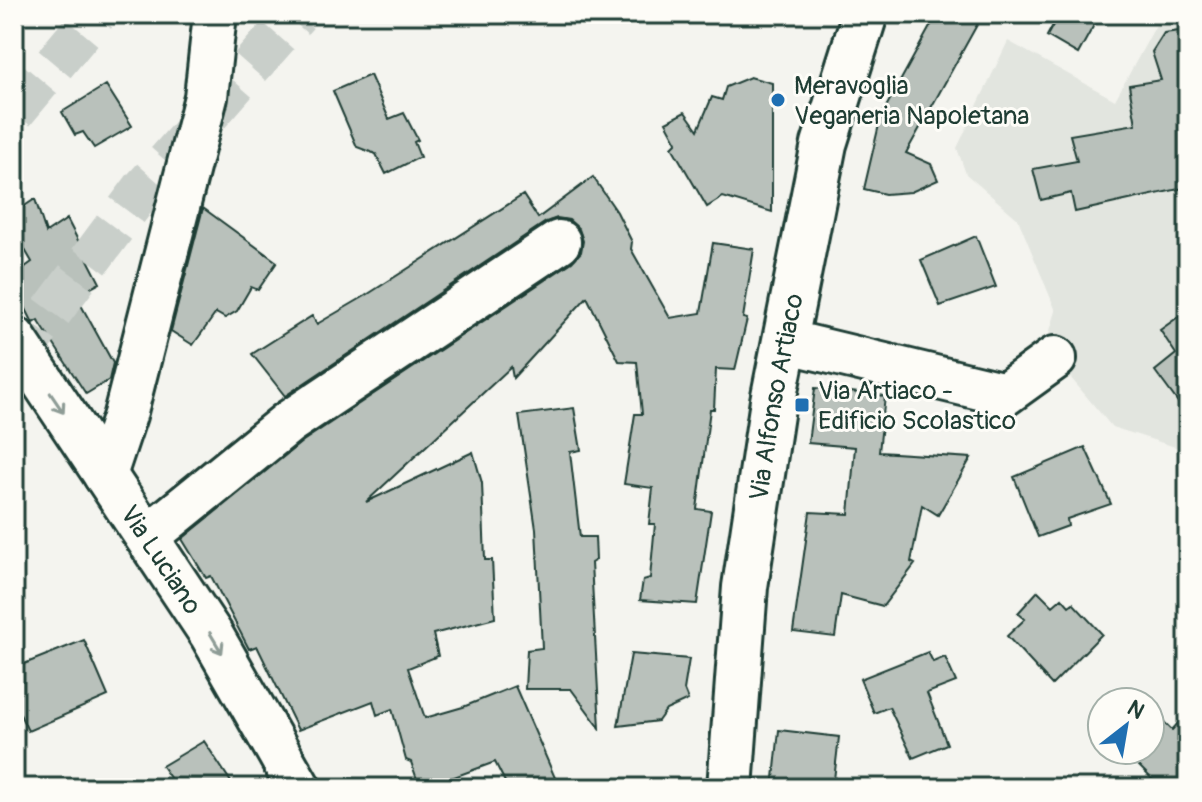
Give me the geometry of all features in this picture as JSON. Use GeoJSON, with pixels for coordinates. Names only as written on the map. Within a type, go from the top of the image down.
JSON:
{"type":"FeatureCollection","features":[{"type":"Feature","properties":{"kind":"main road","name":"Via Alfonso Artiaco"},"geometry":{"type":"LineString","coordinates":[[730,788],[745,587],[785,341],[824,144],[865,14]]}},
{"type":"Feature","properties":{"kind":"street"},"geometry":{"type":"LineString","coordinates":[[105,475],[125,415],[206,97],[215,14]]}},
{"type":"Feature","properties":{"kind":"street"},"geometry":{"type":"LineString","coordinates":[[147,537],[289,422],[559,242]]}},
{"type":"Feature","properties":{"kind":"street","name":"Via Luciano"},"geometry":{"type":"LineString","coordinates":[[14,338],[211,634],[299,788]]}},
{"type":"Feature","properties":{"kind":"street"},"geometry":{"type":"LineString","coordinates":[[785,341],[1005,394],[1055,358]]}},
{"type":"Feature","properties":{"kind":"shaded area"},"geometry":{"type":"Polygon","coordinates":[[[1162,14],[1188,14],[1188,451],[1112,427],[1045,347],[1056,311],[1018,219],[966,174],[957,148],[1008,41],[1115,100],[1162,14]]]}},
{"type":"Feature","properties":{"kind":"building"},"geometry":{"type":"Polygon","coordinates":[[[937,14],[983,14],[906,153],[931,164],[938,180],[911,192],[885,194],[864,189],[881,116],[937,14]]]}},
{"type":"Feature","properties":{"kind":"building"},"geometry":{"type":"Polygon","coordinates":[[[1059,14],[1100,14],[1078,54],[1047,36],[1059,14]]]}},
{"type":"Feature","properties":{"kind":"building"},"geometry":{"type":"Polygon","coordinates":[[[1188,30],[1188,187],[1075,212],[1071,193],[1041,200],[1033,169],[1077,161],[1070,135],[1136,124],[1129,85],[1161,80],[1152,52],[1164,33],[1188,30]]]}},
{"type":"Feature","properties":{"kind":"building"},"geometry":{"type":"Polygon","coordinates":[[[370,75],[389,119],[404,113],[418,140],[414,142],[420,157],[386,174],[376,154],[357,147],[333,91],[370,75]]]}},
{"type":"Feature","properties":{"kind":"building"},"geometry":{"type":"Polygon","coordinates":[[[750,77],[772,83],[772,212],[723,197],[707,207],[672,147],[677,142],[666,122],[685,112],[698,130],[712,97],[722,100],[726,87],[750,77]]]}},
{"type":"Feature","properties":{"kind":"building"},"geometry":{"type":"Polygon","coordinates":[[[106,85],[132,126],[94,148],[83,132],[75,135],[62,112],[106,85]]]}},
{"type":"Feature","properties":{"kind":"building"},"geometry":{"type":"Polygon","coordinates":[[[593,177],[617,212],[632,242],[631,249],[670,318],[701,313],[713,243],[754,249],[743,318],[747,319],[735,370],[716,369],[714,409],[710,409],[697,509],[711,511],[697,604],[640,600],[643,580],[650,578],[655,524],[649,524],[653,488],[624,484],[635,414],[642,414],[637,362],[619,361],[587,297],[513,378],[511,367],[366,502],[473,452],[482,483],[485,560],[492,560],[495,618],[433,634],[438,656],[408,668],[425,718],[515,686],[556,780],[543,788],[508,788],[495,762],[443,781],[447,788],[420,788],[411,762],[406,760],[392,709],[377,715],[373,701],[298,730],[257,646],[249,649],[211,576],[206,578],[182,539],[303,441],[572,262],[581,252],[583,241],[579,229],[569,220],[557,218],[546,222],[285,396],[252,354],[312,316],[317,324],[365,296],[523,195],[538,218],[593,177]]]}},
{"type":"Feature","properties":{"kind":"building"},"geometry":{"type":"Polygon","coordinates":[[[35,199],[46,233],[67,219],[100,283],[76,296],[113,363],[109,380],[86,394],[38,320],[33,323],[14,285],[14,275],[32,262],[14,231],[14,213],[35,199]]]}},
{"type":"Feature","properties":{"kind":"building"},"geometry":{"type":"Polygon","coordinates":[[[203,208],[277,262],[258,290],[251,287],[237,311],[225,318],[216,313],[193,345],[171,331],[203,208]]]}},
{"type":"Feature","properties":{"kind":"building"},"geometry":{"type":"Polygon","coordinates":[[[976,236],[996,287],[940,306],[921,260],[976,236]]]}},
{"type":"Feature","properties":{"kind":"building"},"geometry":{"type":"Polygon","coordinates":[[[1188,310],[1188,416],[1155,371],[1176,354],[1160,330],[1188,310]]]}},
{"type":"Feature","properties":{"kind":"building"},"geometry":{"type":"Polygon","coordinates":[[[815,388],[885,396],[879,452],[971,458],[938,515],[922,505],[911,562],[915,564],[883,606],[841,595],[835,637],[793,632],[810,512],[849,514],[855,447],[808,443],[815,388]]]}},
{"type":"Feature","properties":{"kind":"building"},"geometry":{"type":"Polygon","coordinates":[[[574,408],[581,450],[570,452],[580,537],[595,537],[596,560],[591,563],[600,728],[571,689],[525,689],[527,650],[542,648],[536,529],[519,415],[574,408]]]}},
{"type":"Feature","properties":{"kind":"building"},"geometry":{"type":"Polygon","coordinates":[[[1085,447],[1111,504],[1067,519],[1068,526],[1038,537],[1014,477],[1085,447]]]}},
{"type":"Feature","properties":{"kind":"building"},"geometry":{"type":"Polygon","coordinates":[[[1038,591],[1053,606],[1062,598],[1069,606],[1073,603],[1102,634],[1052,685],[1007,636],[1025,619],[1018,613],[1038,591]]]}},
{"type":"Feature","properties":{"kind":"building"},"geometry":{"type":"Polygon","coordinates":[[[84,640],[108,696],[28,731],[14,702],[14,668],[84,640]]]}},
{"type":"Feature","properties":{"kind":"building"},"geometry":{"type":"Polygon","coordinates":[[[928,652],[933,662],[945,657],[956,682],[927,693],[947,744],[913,758],[889,707],[874,713],[860,679],[928,652]]]}},
{"type":"Feature","properties":{"kind":"building"},"geometry":{"type":"Polygon","coordinates":[[[631,654],[689,659],[684,690],[688,700],[666,710],[658,721],[618,726],[631,654]]]}},
{"type":"Feature","properties":{"kind":"building"},"geometry":{"type":"Polygon","coordinates":[[[1188,712],[1188,788],[1161,788],[1139,766],[1166,766],[1166,724],[1172,730],[1188,712]]]}},
{"type":"Feature","properties":{"kind":"building"},"geometry":{"type":"Polygon","coordinates":[[[779,730],[839,737],[833,788],[773,788],[779,730]]]}},
{"type":"Feature","properties":{"kind":"building"},"geometry":{"type":"Polygon","coordinates":[[[204,741],[235,788],[177,788],[162,766],[204,741]]]}},
{"type":"Feature","properties":{"kind":"tunnel"},"geometry":{"type":"LineString","coordinates":[[14,112],[96,14]]}},
{"type":"Feature","properties":{"kind":"tunnel"},"geometry":{"type":"LineString","coordinates":[[14,362],[142,190],[297,14]]}},
{"type":"Feature","properties":{"kind":"place","name":"Meravoglia Veganeria Napoletana"},"geometry":{"type":"Point","coordinates":[778,100]}},
{"type":"Feature","properties":{"kind":"place","name":"Via Artiaco - Edificio Scolastico"},"geometry":{"type":"Point","coordinates":[802,405]}}]}
